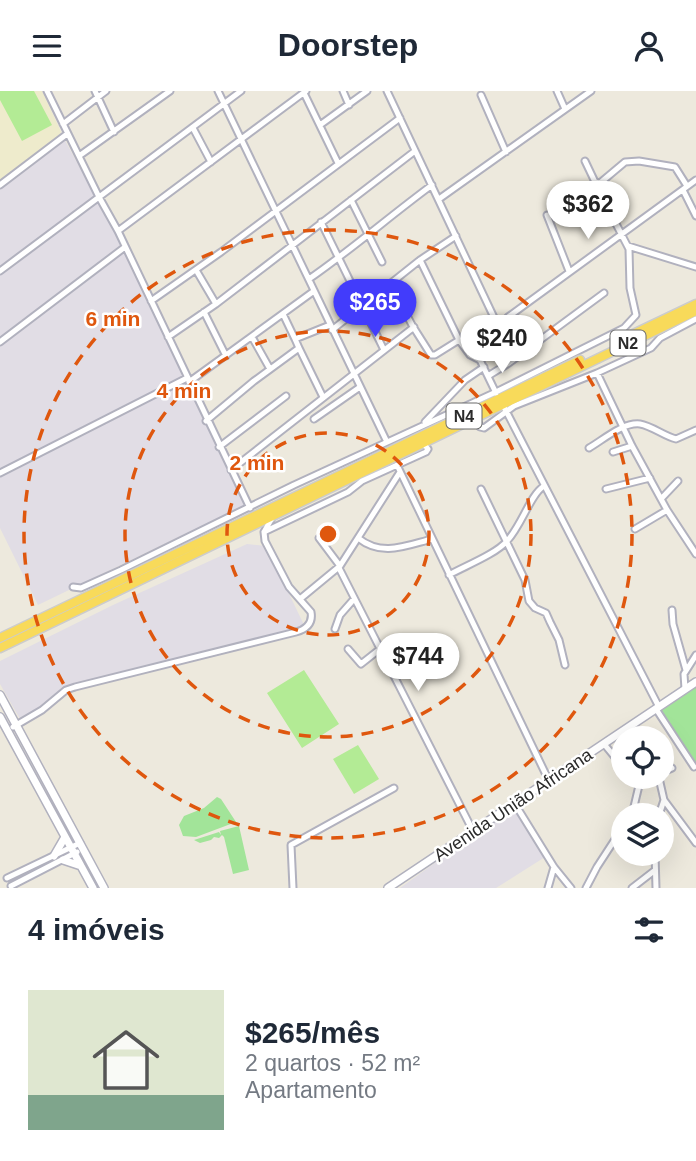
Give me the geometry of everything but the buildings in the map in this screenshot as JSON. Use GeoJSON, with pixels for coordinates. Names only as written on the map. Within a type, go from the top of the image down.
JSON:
{"type":"FeatureCollection","features":[{"type":"Feature","properties":{"kind":"highway","name":"N4"},"geometry":{"type":"LineString","coordinates":[[0,635],[501,402],[696,304]]}},
{"type":"Feature","properties":{"kind":"highway","name":"N2"},"geometry":{"type":"LineString","coordinates":[[561,376],[696,311]]}},
{"type":"Feature","properties":{"kind":"highway","name":"N4"},"geometry":{"type":"LineString","coordinates":[[0,648],[476,417],[501,402],[561,376]]}},
{"type":"Feature","properties":{"kind":"main road","name":"Avenida União Africana"},"geometry":{"type":"LineString","coordinates":[[388,888],[696,682]]}},
{"type":"Feature","properties":{"kind":"main road"},"geometry":{"type":"LineString","coordinates":[[0,695],[104,888]]}},
{"type":"Feature","properties":{"kind":"main road"},"geometry":{"type":"LineString","coordinates":[[0,717],[93,888]]}},
{"type":"Feature","properties":{"kind":"main road"},"geometry":{"type":"LineString","coordinates":[[54,856],[65,837]]}},
{"type":"Feature","properties":{"kind":"main road"},"geometry":{"type":"LineString","coordinates":[[63,860],[81,867]]}},
{"type":"Feature","properties":{"kind":"street"},"geometry":{"type":"LineString","coordinates":[[47,91],[118,230],[206,421],[250,508]]}},
{"type":"Feature","properties":{"kind":"street"},"geometry":{"type":"LineString","coordinates":[[63,124],[97,94],[106,91]]}},
{"type":"Feature","properties":{"kind":"street"},"geometry":{"type":"LineString","coordinates":[[79,156],[170,91]]}},
{"type":"Feature","properties":{"kind":"street"},"geometry":{"type":"LineString","coordinates":[[218,91],[387,442]]}},
{"type":"Feature","properties":{"kind":"street"},"geometry":{"type":"LineString","coordinates":[[0,271],[241,91]]}},
{"type":"Feature","properties":{"kind":"street"},"geometry":{"type":"LineString","coordinates":[[343,91],[349,105]]}},
{"type":"Feature","properties":{"kind":"street"},"geometry":{"type":"LineString","coordinates":[[320,125],[367,91]]}},
{"type":"Feature","properties":{"kind":"street"},"geometry":{"type":"LineString","coordinates":[[387,91],[498,325]]}},
{"type":"Feature","properties":{"kind":"street"},"geometry":{"type":"LineString","coordinates":[[557,91],[565,109]]}},
{"type":"Feature","properties":{"kind":"street"},"geometry":{"type":"LineString","coordinates":[[439,199],[591,91]]}},
{"type":"Feature","properties":{"kind":"street"},"geometry":{"type":"LineString","coordinates":[[118,230],[305,92],[338,163]]}},
{"type":"Feature","properties":{"kind":"street"},"geometry":{"type":"LineString","coordinates":[[97,94],[114,132]]}},
{"type":"Feature","properties":{"kind":"street"},"geometry":{"type":"LineString","coordinates":[[481,95],[506,152]]}},
{"type":"Feature","properties":{"kind":"street"},"geometry":{"type":"LineString","coordinates":[[151,301],[400,118]]}},
{"type":"Feature","properties":{"kind":"street"},"geometry":{"type":"LineString","coordinates":[[193,128],[211,162]]}},
{"type":"Feature","properties":{"kind":"street"},"geometry":{"type":"LineString","coordinates":[[0,185],[67,134]]}},
{"type":"Feature","properties":{"kind":"street"},"geometry":{"type":"LineString","coordinates":[[168,337],[216,304],[415,151]]}},
{"type":"Feature","properties":{"kind":"street"},"geometry":{"type":"LineString","coordinates":[[600,183],[625,162],[639,161],[676,167],[696,216]]}},
{"type":"Feature","properties":{"kind":"street"},"geometry":{"type":"LineString","coordinates":[[585,162],[595,182],[600,183]]}},
{"type":"Feature","properties":{"kind":"street"},"geometry":{"type":"LineString","coordinates":[[480,360],[498,325],[696,180]]}},
{"type":"Feature","properties":{"kind":"street"},"geometry":{"type":"LineString","coordinates":[[476,417],[480,427],[484,428],[501,402],[636,318],[630,288],[628,246],[613,218],[600,183]]}},
{"type":"Feature","properties":{"kind":"street"},"geometry":{"type":"LineString","coordinates":[[309,279],[369,236],[396,211],[432,185]]}},
{"type":"Feature","properties":{"kind":"street"},"geometry":{"type":"LineString","coordinates":[[351,200],[382,262]]}},
{"type":"Feature","properties":{"kind":"street"},"geometry":{"type":"LineString","coordinates":[[547,215],[569,271]]}},
{"type":"Feature","properties":{"kind":"street"},"geometry":{"type":"LineString","coordinates":[[321,222],[351,283]]}},
{"type":"Feature","properties":{"kind":"street"},"geometry":{"type":"LineString","coordinates":[[295,339],[331,327],[363,307],[420,260],[456,236]]}},
{"type":"Feature","properties":{"kind":"street"},"geometry":{"type":"LineString","coordinates":[[628,246],[696,267]]}},
{"type":"Feature","properties":{"kind":"street"},"geometry":{"type":"LineString","coordinates":[[0,342],[125,247]]}},
{"type":"Feature","properties":{"kind":"street"},"geometry":{"type":"LineString","coordinates":[[689,265],[696,259]]}},
{"type":"Feature","properties":{"kind":"street"},"geometry":{"type":"LineString","coordinates":[[420,260],[459,340],[470,355],[480,360],[484,367],[657,708],[694,767]]}},
{"type":"Feature","properties":{"kind":"street"},"geometry":{"type":"LineString","coordinates":[[196,269],[216,304]]}},
{"type":"Feature","properties":{"kind":"street"},"geometry":{"type":"LineString","coordinates":[[391,285],[428,352],[433,356],[459,340]]}},
{"type":"Feature","properties":{"kind":"street"},"geometry":{"type":"LineString","coordinates":[[0,473],[188,380],[226,356],[314,291]]}},
{"type":"Feature","properties":{"kind":"street"},"geometry":{"type":"LineString","coordinates":[[488,376],[604,293]]}},
{"type":"Feature","properties":{"kind":"street"},"geometry":{"type":"LineString","coordinates":[[363,307],[384,349]]}},
{"type":"Feature","properties":{"kind":"street"},"geometry":{"type":"LineString","coordinates":[[204,312],[226,356]]}},
{"type":"Feature","properties":{"kind":"street"},"geometry":{"type":"LineString","coordinates":[[283,314],[323,397]]}},
{"type":"Feature","properties":{"kind":"street"},"geometry":{"type":"LineString","coordinates":[[73,587],[81,588],[416,428],[501,402],[532,398],[597,373],[651,348],[660,338],[696,319]]}},
{"type":"Feature","properties":{"kind":"street"},"geometry":{"type":"LineString","coordinates":[[231,470],[414,327]]}},
{"type":"Feature","properties":{"kind":"street"},"geometry":{"type":"LineString","coordinates":[[252,337],[270,369]]}},
{"type":"Feature","properties":{"kind":"street"},"geometry":{"type":"LineString","coordinates":[[206,421],[299,348]]}},
{"type":"Feature","properties":{"kind":"street"},"geometry":{"type":"LineString","coordinates":[[416,428],[430,418],[465,380],[484,367]]}},
{"type":"Feature","properties":{"kind":"street"},"geometry":{"type":"LineString","coordinates":[[597,373],[667,510],[696,554]]}},
{"type":"Feature","properties":{"kind":"street"},"geometry":{"type":"LineString","coordinates":[[314,419],[360,387]]}},
{"type":"Feature","properties":{"kind":"street"},"geometry":{"type":"LineString","coordinates":[[219,447],[286,395]]}},
{"type":"Feature","properties":{"kind":"street"},"geometry":{"type":"LineString","coordinates":[[589,448],[623,428],[642,425],[677,439],[696,430]]}},
{"type":"Feature","properties":{"kind":"street"},"geometry":{"type":"LineString","coordinates":[[264,532],[426,452],[428,449],[423,443]]}},
{"type":"Feature","properties":{"kind":"street"},"geometry":{"type":"LineString","coordinates":[[614,452],[632,446]]}},
{"type":"Feature","properties":{"kind":"street"},"geometry":{"type":"LineString","coordinates":[[397,465],[549,782]]}},
{"type":"Feature","properties":{"kind":"street"},"geometry":{"type":"LineString","coordinates":[[300,599],[339,567],[400,472]]}},
{"type":"Feature","properties":{"kind":"street"},"geometry":{"type":"LineString","coordinates":[[606,489],[650,478]]}},
{"type":"Feature","properties":{"kind":"street"},"geometry":{"type":"LineString","coordinates":[[661,499],[678,481]]}},
{"type":"Feature","properties":{"kind":"street"},"geometry":{"type":"LineString","coordinates":[[449,575],[506,543],[524,519],[534,493],[544,486]]}},
{"type":"Feature","properties":{"kind":"street"},"geometry":{"type":"LineString","coordinates":[[481,489],[525,580],[529,601],[535,608],[546,613],[559,640],[565,666]]}},
{"type":"Feature","properties":{"kind":"street"},"geometry":{"type":"LineString","coordinates":[[635,529],[667,510]]}},
{"type":"Feature","properties":{"kind":"street"},"geometry":{"type":"LineString","coordinates":[[7,730],[42,710],[66,690],[303,630],[312,617],[308,605],[289,587],[265,541],[264,532],[274,514]]}},
{"type":"Feature","properties":{"kind":"street"},"geometry":{"type":"LineString","coordinates":[[319,538],[339,567],[473,831]]}},
{"type":"Feature","properties":{"kind":"street"},"geometry":{"type":"LineString","coordinates":[[358,538],[369,547],[380,549],[432,539]]}},
{"type":"Feature","properties":{"kind":"street"},"geometry":{"type":"LineString","coordinates":[[335,629],[340,615],[354,599]]}},
{"type":"Feature","properties":{"kind":"street"},"geometry":{"type":"LineString","coordinates":[[672,610],[673,624],[686,670],[685,689]]}},
{"type":"Feature","properties":{"kind":"street"},"geometry":{"type":"LineString","coordinates":[[348,649],[361,664],[380,649]]}},
{"type":"Feature","properties":{"kind":"street"},"geometry":{"type":"LineString","coordinates":[[686,670],[696,655]]}},
{"type":"Feature","properties":{"kind":"street"},"geometry":{"type":"LineString","coordinates":[[604,744],[611,752]]}},
{"type":"Feature","properties":{"kind":"street"},"geometry":{"type":"LineString","coordinates":[[293,888],[291,845],[394,788]]}},
{"type":"Feature","properties":{"kind":"street"},"geometry":{"type":"LineString","coordinates":[[662,789],[664,800],[696,843]]}},
{"type":"Feature","properties":{"kind":"street"},"geometry":{"type":"LineString","coordinates":[[515,804],[554,867],[571,888]]}},
{"type":"Feature","properties":{"kind":"street"},"geometry":{"type":"LineString","coordinates":[[586,888],[611,845]]}},
{"type":"Feature","properties":{"kind":"street"},"geometry":{"type":"LineString","coordinates":[[73,850],[63,860],[10,887],[3,878],[82,846]]}},
{"type":"Feature","properties":{"kind":"street"},"geometry":{"type":"LineString","coordinates":[[654,866],[656,888]]}},
{"type":"Feature","properties":{"kind":"street"},"geometry":{"type":"LineString","coordinates":[[548,888],[554,867]]}},
{"type":"Feature","properties":{"kind":"street"},"geometry":{"type":"LineString","coordinates":[[632,888],[654,871]]}},
{"type":"Feature","properties":{"kind":"shaded area"},"geometry":{"type":"Polygon","coordinates":[[[0,91],[42,91],[61,132],[59,137],[0,181],[0,91]]]}},
{"type":"Feature","properties":{"kind":"shaded area"},"geometry":{"type":"Polygon","coordinates":[[[62,135],[111,224],[245,505],[38,605],[0,528],[0,181],[62,135]]]}},
{"type":"Feature","properties":{"kind":"shaded area"},"geometry":{"type":"Polygon","coordinates":[[[247,544],[266,546],[305,627],[68,686],[46,706],[20,719],[0,684],[0,661],[113,605],[247,544]]]}},
{"type":"Feature","properties":{"kind":"shaded area"},"geometry":{"type":"Polygon","coordinates":[[[514,806],[545,857],[496,888],[400,888],[514,806]]]}},
{"type":"Feature","properties":{"kind":"green space"},"geometry":{"type":"Polygon","coordinates":[[[0,91],[34,91],[52,125],[22,141],[0,100],[0,91]]]}},
{"type":"Feature","properties":{"kind":"green space"},"geometry":{"type":"Polygon","coordinates":[[[304,670],[339,724],[302,748],[267,693],[304,670]]]}},
{"type":"Feature","properties":{"kind":"green space"},"geometry":{"type":"Polygon","coordinates":[[[696,687],[696,768],[674,735],[674,726],[668,726],[659,712],[696,687]]]}},
{"type":"Feature","properties":{"kind":"green space"},"geometry":{"type":"Polygon","coordinates":[[[358,745],[379,779],[354,794],[333,759],[358,745]]]}},
{"type":"Feature","properties":{"kind":"green space"},"geometry":{"type":"Polygon","coordinates":[[[217,797],[236,822],[196,837],[183,836],[179,825],[184,816],[204,808],[217,797]]]}},
{"type":"Feature","properties":{"kind":"green space"},"geometry":{"type":"Polygon","coordinates":[[[239,826],[249,870],[233,874],[222,835],[200,843],[194,840],[219,832],[221,835],[220,831],[239,826]]]}}]}
